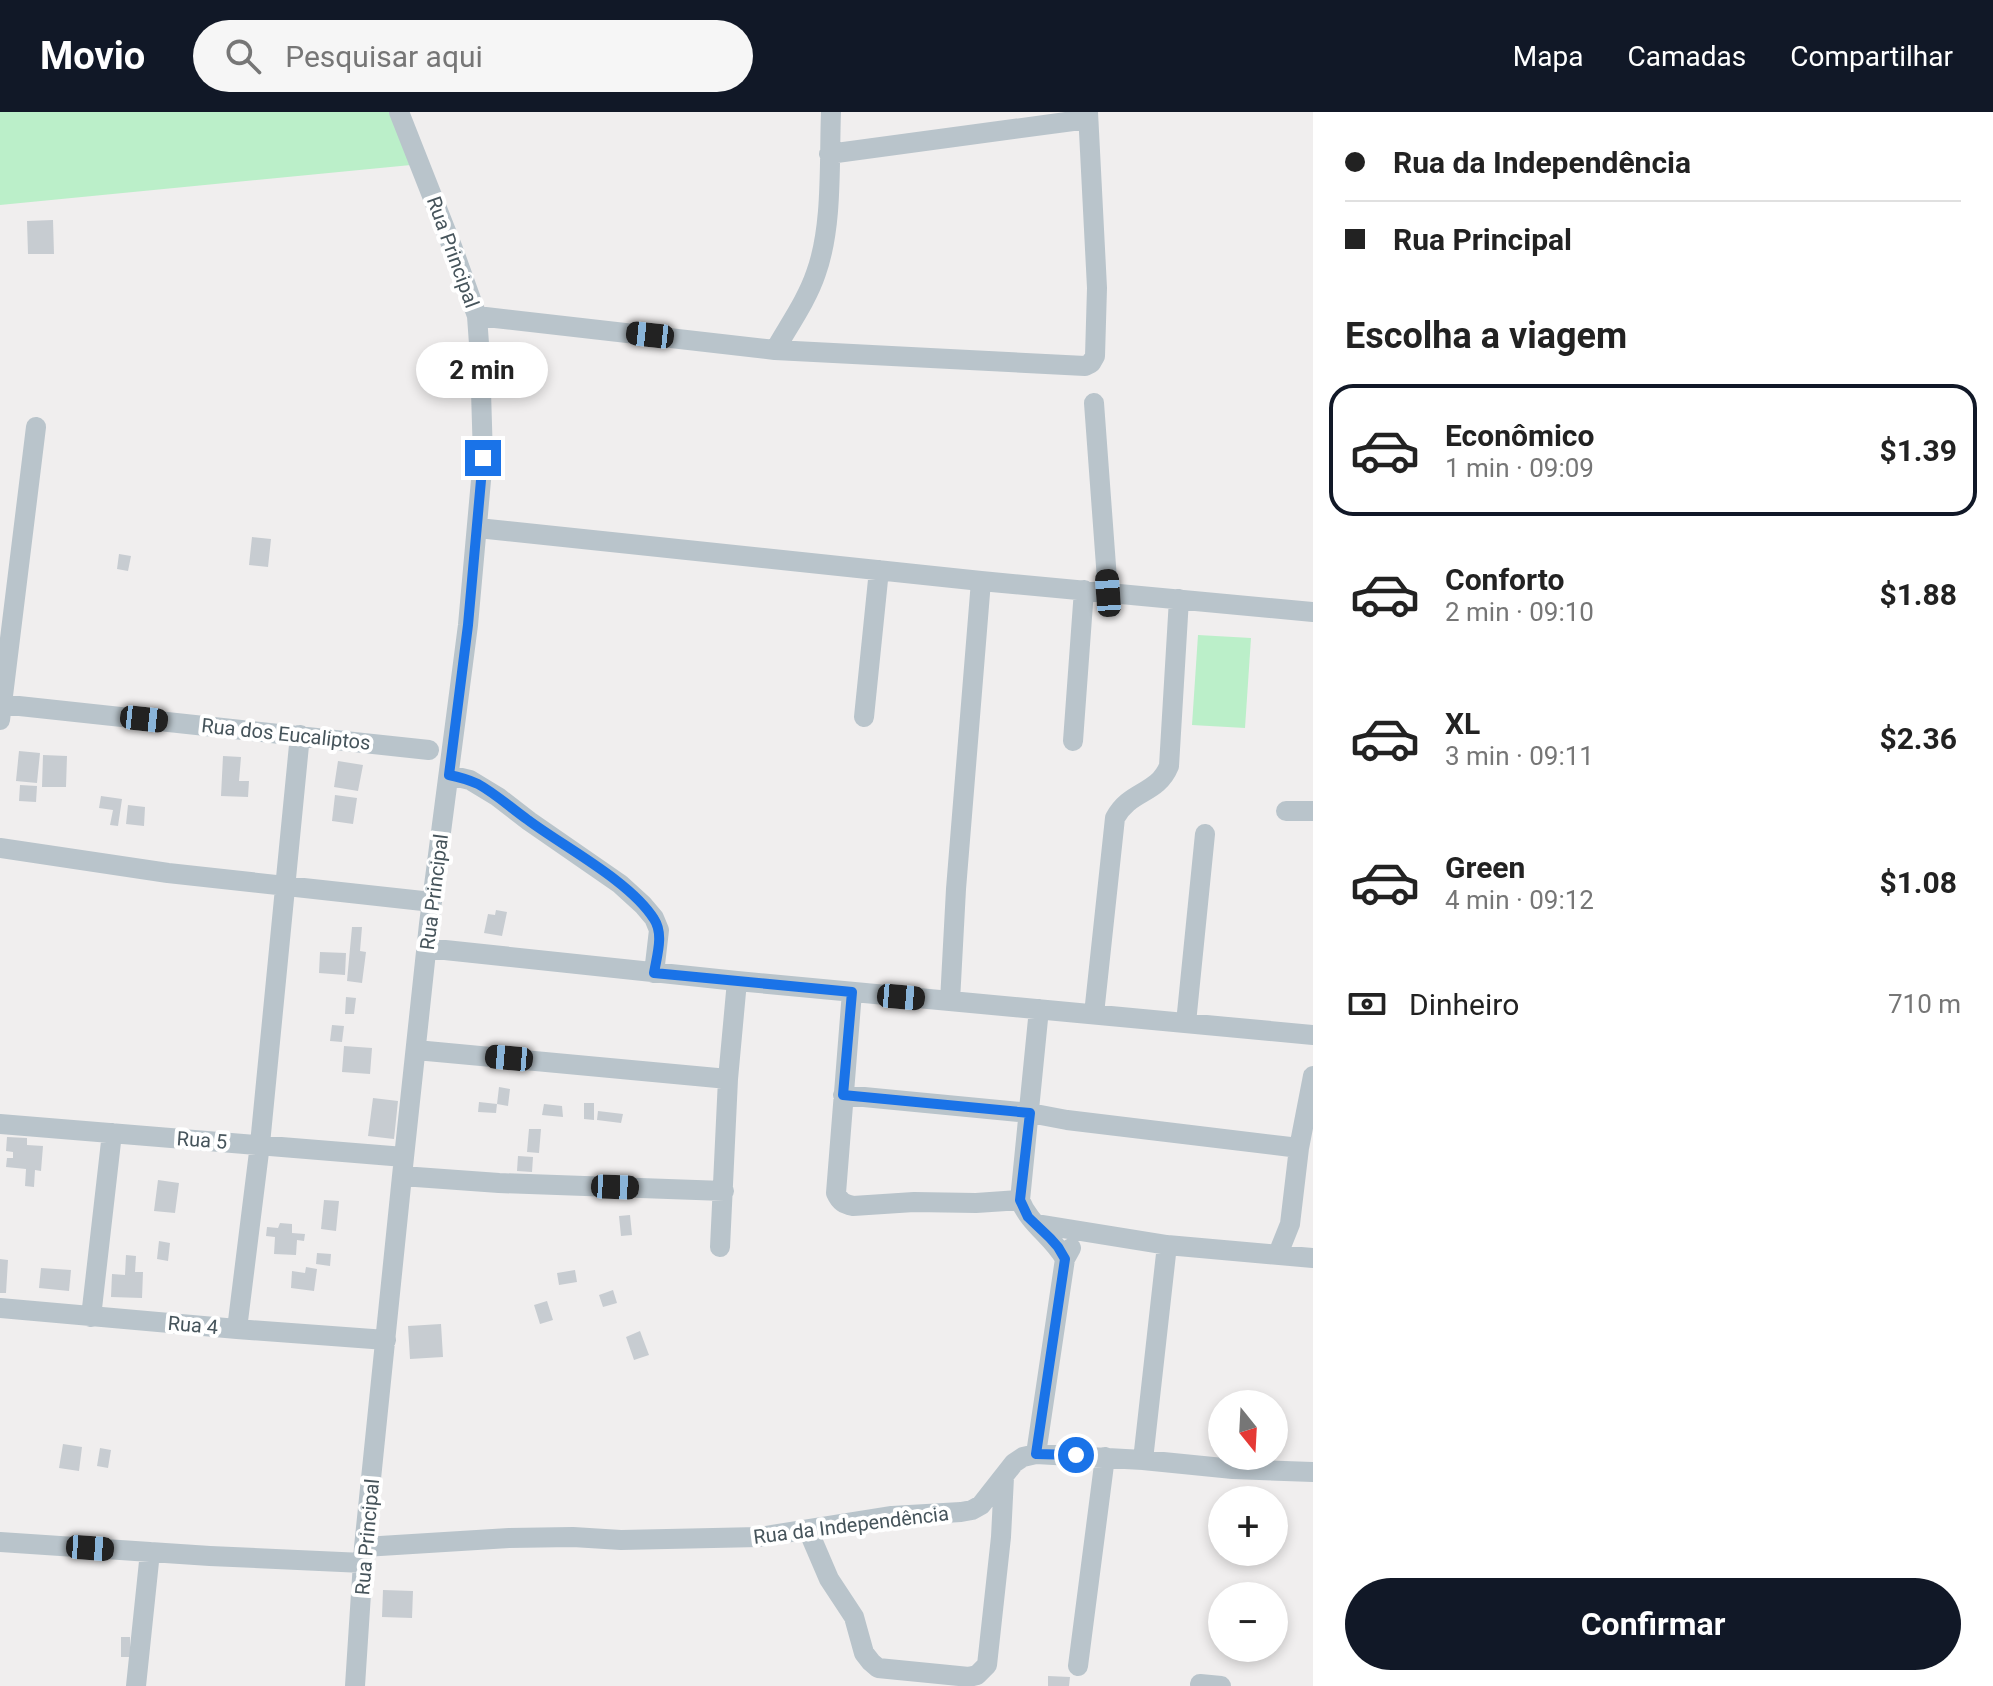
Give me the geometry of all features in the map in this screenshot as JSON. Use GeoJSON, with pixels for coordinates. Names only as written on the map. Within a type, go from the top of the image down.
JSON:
{"type":"FeatureCollection","features":[{"type":"Feature","properties":{"kind":"street","name":"Rua Principal"},"geometry":{"type":"LineString","coordinates":[[355,1686],[363,1555],[403,1166],[426,948],[455,735],[483,458],[477,316],[399,112]]}},
{"type":"Feature","properties":{"kind":"street"},"geometry":{"type":"LineString","coordinates":[[775,350],[816,273],[827,226],[831,112]]}},
{"type":"Feature","properties":{"kind":"street"},"geometry":{"type":"LineString","coordinates":[[477,316],[775,350],[1085,366],[1091,363],[1095,356],[1097,288],[1088,116],[829,154]]}},
{"type":"Feature","properties":{"kind":"street"},"geometry":{"type":"LineString","coordinates":[[1094,403],[1108,593]]}},
{"type":"Feature","properties":{"kind":"street"},"geometry":{"type":"LineString","coordinates":[[1,710],[36,427]]}},
{"type":"Feature","properties":{"kind":"street"},"geometry":{"type":"LineString","coordinates":[[478,528],[1313,612]]}},
{"type":"Feature","properties":{"kind":"street"},"geometry":{"type":"LineString","coordinates":[[864,717],[879,570]]}},
{"type":"Feature","properties":{"kind":"street"},"geometry":{"type":"LineString","coordinates":[[950,1001],[981,581]]}},
{"type":"Feature","properties":{"kind":"street"},"geometry":{"type":"LineString","coordinates":[[1073,741],[1084,590]]}},
{"type":"Feature","properties":{"kind":"street"},"geometry":{"type":"LineString","coordinates":[[1094,1014],[1115,818],[1121,807],[1158,784],[1169,766],[1179,599]]}},
{"type":"Feature","properties":{"kind":"street","name":"Rua dos Eucaliptos"},"geometry":{"type":"LineString","coordinates":[[1,710],[300,735],[429,750]]}},
{"type":"Feature","properties":{"kind":"street"},"geometry":{"type":"LineString","coordinates":[[237,1329],[260,1144],[300,735]]}},
{"type":"Feature","properties":{"kind":"street"},"geometry":{"type":"LineString","coordinates":[[455,735],[429,750],[449,770],[498,797],[620,884],[654,918],[659,930],[654,973]]}},
{"type":"Feature","properties":{"kind":"street"},"geometry":{"type":"LineString","coordinates":[[1286,811],[1313,811]]}},
{"type":"Feature","properties":{"kind":"street"},"geometry":{"type":"LineString","coordinates":[[1186,1023],[1205,834]]}},
{"type":"Feature","properties":{"kind":"street"},"geometry":{"type":"LineString","coordinates":[[0,848],[168,873],[432,902]]}},
{"type":"Feature","properties":{"kind":"street"},"geometry":{"type":"LineString","coordinates":[[426,948],[654,973],[1313,1035]]}},
{"type":"Feature","properties":{"kind":"street"},"geometry":{"type":"LineString","coordinates":[[720,1247],[728,1079],[737,981]]}},
{"type":"Feature","properties":{"kind":"street"},"geometry":{"type":"LineString","coordinates":[[852,992],[836,1193],[838,1199],[853,1206],[1020,1200]]}},
{"type":"Feature","properties":{"kind":"street"},"geometry":{"type":"LineString","coordinates":[[1039,1009],[1020,1200],[1028,1217],[1058,1247],[1065,1259]]}},
{"type":"Feature","properties":{"kind":"street"},"geometry":{"type":"LineString","coordinates":[[416,1050],[728,1079]]}},
{"type":"Feature","properties":{"kind":"street"},"geometry":{"type":"LineString","coordinates":[[1278,1254],[1290,1224],[1299,1148],[1313,1076]]}},
{"type":"Feature","properties":{"kind":"street"},"geometry":{"type":"LineString","coordinates":[[843,1095],[1030,1113],[1299,1148]]}},
{"type":"Feature","properties":{"kind":"street","name":"Rua 5"},"geometry":{"type":"LineString","coordinates":[[0,1124],[260,1144],[499,1183],[724,1191]]}},
{"type":"Feature","properties":{"kind":"street"},"geometry":{"type":"LineString","coordinates":[[91,1317],[112,1133]]}},
{"type":"Feature","properties":{"kind":"street"},"geometry":{"type":"LineString","coordinates":[[1037,1224],[1167,1245],[1309,1257]]}},
{"type":"Feature","properties":{"kind":"street"},"geometry":{"type":"LineString","coordinates":[[1290,1224],[1309,1257]]}},
{"type":"Feature","properties":{"kind":"street"},"geometry":{"type":"LineString","coordinates":[[1093,1232],[1073,1244],[1065,1259],[1036,1454],[1313,1472]]}},
{"type":"Feature","properties":{"kind":"street"},"geometry":{"type":"LineString","coordinates":[[1143,1460],[1167,1245]]}},
{"type":"Feature","properties":{"kind":"street","name":"Rua 4"},"geometry":{"type":"LineString","coordinates":[[0,1308],[386,1340]]}},
{"type":"Feature","properties":{"kind":"street","name":"Rua da Independência"},"geometry":{"type":"LineString","coordinates":[[0,1542],[150,1552],[363,1555],[509,1538],[621,1540],[759,1537],[892,1516],[972,1510],[981,1505],[1014,1463],[1036,1454]]}},
{"type":"Feature","properties":{"kind":"street"},"geometry":{"type":"LineString","coordinates":[[1078,1666],[1105,1457]]}},
{"type":"Feature","properties":{"kind":"street"},"geometry":{"type":"LineString","coordinates":[[808,1530],[829,1579],[854,1617],[864,1653],[871,1662],[878,1668],[969,1677],[977,1675],[987,1665],[1001,1537],[1004,1477]]}},
{"type":"Feature","properties":{"kind":"street"},"geometry":{"type":"LineString","coordinates":[[136,1686],[150,1552]]}},
{"type":"Feature","properties":{"kind":"street"},"geometry":{"type":"LineString","coordinates":[[1200,1684],[1221,1686]]}},
{"type":"Feature","properties":{"kind":"green space"},"geometry":{"type":"Polygon","coordinates":[[[0,112],[389,112],[411,165],[0,205],[0,112]]]}},
{"type":"Feature","properties":{"kind":"green space"},"geometry":{"type":"Polygon","coordinates":[[[1198,635],[1251,638],[1245,728],[1192,725],[1198,635]]]}},
{"type":"Feature","properties":{"kind":"building"},"geometry":{"type":"Polygon","coordinates":[[[53,220],[54,254],[28,254],[27,221],[53,220]]]}},
{"type":"Feature","properties":{"kind":"building"},"geometry":{"type":"Polygon","coordinates":[[[252,537],[271,539],[268,567],[249,565],[252,537]]]}},
{"type":"Feature","properties":{"kind":"building"},"geometry":{"type":"Polygon","coordinates":[[[119,554],[131,556],[128,571],[117,569],[119,554]]]}},
{"type":"Feature","properties":{"kind":"building"},"geometry":{"type":"Polygon","coordinates":[[[19,751],[40,753],[37,783],[16,781],[19,751]]]}},
{"type":"Feature","properties":{"kind":"building"},"geometry":{"type":"Polygon","coordinates":[[[43,755],[67,756],[66,787],[42,787],[43,755]]]}},
{"type":"Feature","properties":{"kind":"building"},"geometry":{"type":"Polygon","coordinates":[[[223,756],[241,757],[239,781],[249,781],[248,797],[221,796],[223,756]]]}},
{"type":"Feature","properties":{"kind":"building"},"geometry":{"type":"Polygon","coordinates":[[[338,761],[363,765],[358,791],[334,787],[338,761]]]}},
{"type":"Feature","properties":{"kind":"building"},"geometry":{"type":"Polygon","coordinates":[[[20,785],[37,786],[36,802],[19,801],[20,785]]]}},
{"type":"Feature","properties":{"kind":"building"},"geometry":{"type":"Polygon","coordinates":[[[335,795],[357,798],[353,824],[332,821],[335,795]]]}},
{"type":"Feature","properties":{"kind":"building"},"geometry":{"type":"Polygon","coordinates":[[[101,796],[122,799],[118,826],[110,825],[113,810],[99,808],[101,796]]]}},
{"type":"Feature","properties":{"kind":"building"},"geometry":{"type":"Polygon","coordinates":[[[128,805],[145,807],[144,826],[126,824],[128,805]]]}},
{"type":"Feature","properties":{"kind":"building"},"geometry":{"type":"Polygon","coordinates":[[[496,910],[507,912],[502,936],[484,933],[488,914],[495,915],[496,910]]]}},
{"type":"Feature","properties":{"kind":"building"},"geometry":{"type":"Polygon","coordinates":[[[352,927],[362,927],[360,951],[366,952],[362,983],[347,981],[352,927]]]}},
{"type":"Feature","properties":{"kind":"building"},"geometry":{"type":"Polygon","coordinates":[[[320,952],[346,953],[345,975],[319,973],[320,952]]]}},
{"type":"Feature","properties":{"kind":"building"},"geometry":{"type":"Polygon","coordinates":[[[346,997],[356,998],[354,1014],[345,1014],[346,997]]]}},
{"type":"Feature","properties":{"kind":"building"},"geometry":{"type":"Polygon","coordinates":[[[332,1025],[344,1026],[342,1042],[330,1041],[332,1025]]]}},
{"type":"Feature","properties":{"kind":"building"},"geometry":{"type":"Polygon","coordinates":[[[344,1046],[372,1048],[370,1074],[342,1072],[344,1046]]]}},
{"type":"Feature","properties":{"kind":"building"},"geometry":{"type":"Polygon","coordinates":[[[499,1087],[510,1089],[508,1106],[497,1104],[499,1087]]]}},
{"type":"Feature","properties":{"kind":"building"},"geometry":{"type":"Polygon","coordinates":[[[373,1098],[398,1101],[394,1139],[368,1136],[373,1098]]]}},
{"type":"Feature","properties":{"kind":"building"},"geometry":{"type":"Polygon","coordinates":[[[479,1102],[497,1104],[496,1113],[478,1112],[479,1102]]]}},
{"type":"Feature","properties":{"kind":"building"},"geometry":{"type":"Polygon","coordinates":[[[584,1103],[594,1103],[594,1120],[584,1119],[584,1103]]]}},
{"type":"Feature","properties":{"kind":"building"},"geometry":{"type":"Polygon","coordinates":[[[544,1104],[562,1106],[563,1117],[542,1115],[544,1104]]]}},
{"type":"Feature","properties":{"kind":"building"},"geometry":{"type":"Polygon","coordinates":[[[598,1111],[623,1114],[621,1123],[597,1120],[598,1111]]]}},
{"type":"Feature","properties":{"kind":"building"},"geometry":{"type":"Polygon","coordinates":[[[529,1129],[541,1129],[539,1153],[527,1152],[529,1129]]]}},
{"type":"Feature","properties":{"kind":"building"},"geometry":{"type":"Polygon","coordinates":[[[7,1137],[27,1138],[27,1145],[43,1146],[41,1171],[35,1170],[34,1187],[25,1186],[26,1169],[6,1167],[7,1158],[13,1158],[13,1152],[6,1151],[7,1137]]]}},
{"type":"Feature","properties":{"kind":"building"},"geometry":{"type":"Polygon","coordinates":[[[518,1156],[533,1157],[532,1172],[517,1171],[518,1156]]]}},
{"type":"Feature","properties":{"kind":"building"},"geometry":{"type":"Polygon","coordinates":[[[158,1180],[179,1183],[175,1213],[154,1211],[158,1180]]]}},
{"type":"Feature","properties":{"kind":"building"},"geometry":{"type":"Polygon","coordinates":[[[324,1200],[339,1201],[336,1231],[321,1229],[324,1200]]]}},
{"type":"Feature","properties":{"kind":"building"},"geometry":{"type":"Polygon","coordinates":[[[630,1215],[632,1235],[621,1236],[619,1216],[630,1215]]]}},
{"type":"Feature","properties":{"kind":"building"},"geometry":{"type":"Polygon","coordinates":[[[280,1223],[292,1224],[292,1233],[305,1234],[304,1241],[297,1240],[296,1255],[274,1254],[275,1237],[266,1236],[267,1227],[278,1228],[280,1223]]]}},
{"type":"Feature","properties":{"kind":"building"},"geometry":{"type":"Polygon","coordinates":[[[159,1241],[170,1243],[168,1261],[157,1259],[159,1241]]]}},
{"type":"Feature","properties":{"kind":"building"},"geometry":{"type":"Polygon","coordinates":[[[317,1253],[331,1254],[330,1266],[316,1264],[317,1253]]]}},
{"type":"Feature","properties":{"kind":"building"},"geometry":{"type":"Polygon","coordinates":[[[126,1255],[136,1256],[135,1272],[143,1272],[142,1298],[111,1297],[112,1274],[125,1275],[126,1255]]]}},
{"type":"Feature","properties":{"kind":"building"},"geometry":{"type":"Polygon","coordinates":[[[0,1259],[8,1260],[6,1293],[0,1293],[0,1259]]]}},
{"type":"Feature","properties":{"kind":"building"},"geometry":{"type":"Polygon","coordinates":[[[306,1267],[317,1269],[314,1291],[291,1288],[292,1271],[305,1273],[306,1267]]]}},
{"type":"Feature","properties":{"kind":"building"},"geometry":{"type":"Polygon","coordinates":[[[41,1268],[71,1270],[69,1291],[39,1288],[41,1268]]]}},
{"type":"Feature","properties":{"kind":"building"},"geometry":{"type":"Polygon","coordinates":[[[575,1270],[577,1282],[559,1285],[557,1273],[575,1270]]]}},
{"type":"Feature","properties":{"kind":"building"},"geometry":{"type":"Polygon","coordinates":[[[613,1290],[617,1303],[603,1307],[599,1295],[613,1290]]]}},
{"type":"Feature","properties":{"kind":"building"},"geometry":{"type":"Polygon","coordinates":[[[547,1301],[553,1320],[540,1324],[534,1305],[547,1301]]]}},
{"type":"Feature","properties":{"kind":"building"},"geometry":{"type":"Polygon","coordinates":[[[441,1324],[443,1357],[410,1359],[408,1326],[441,1324]]]}},
{"type":"Feature","properties":{"kind":"building"},"geometry":{"type":"Polygon","coordinates":[[[640,1331],[649,1355],[634,1360],[626,1337],[640,1331]]]}},
{"type":"Feature","properties":{"kind":"building"},"geometry":{"type":"Polygon","coordinates":[[[63,1444],[82,1447],[79,1471],[59,1468],[63,1444]]]}},
{"type":"Feature","properties":{"kind":"building"},"geometry":{"type":"Polygon","coordinates":[[[100,1448],[111,1450],[108,1468],[97,1466],[100,1448]]]}},
{"type":"Feature","properties":{"kind":"building"},"geometry":{"type":"Polygon","coordinates":[[[383,1590],[413,1591],[412,1618],[382,1617],[383,1590]]]}},
{"type":"Feature","properties":{"kind":"building"},"geometry":{"type":"Polygon","coordinates":[[[121,1637],[130,1637],[130,1657],[121,1657],[121,1637]]]}},
{"type":"Feature","properties":{"kind":"building"},"geometry":{"type":"Polygon","coordinates":[[[1048,1676],[1070,1677],[1069,1686],[1048,1686],[1048,1676]]]}},
{"type":"Feature","properties":{"kind":"route"},"geometry":{"type":"LineString","coordinates":[[483,458],[468,625],[449,775],[470,780],[498,797],[620,884],[643,905],[659,930],[654,973],[852,992],[843,1095],[1030,1113],[1020,1200],[1028,1217],[1058,1247],[1065,1259],[1036,1454],[1076,1455]]}}]}
